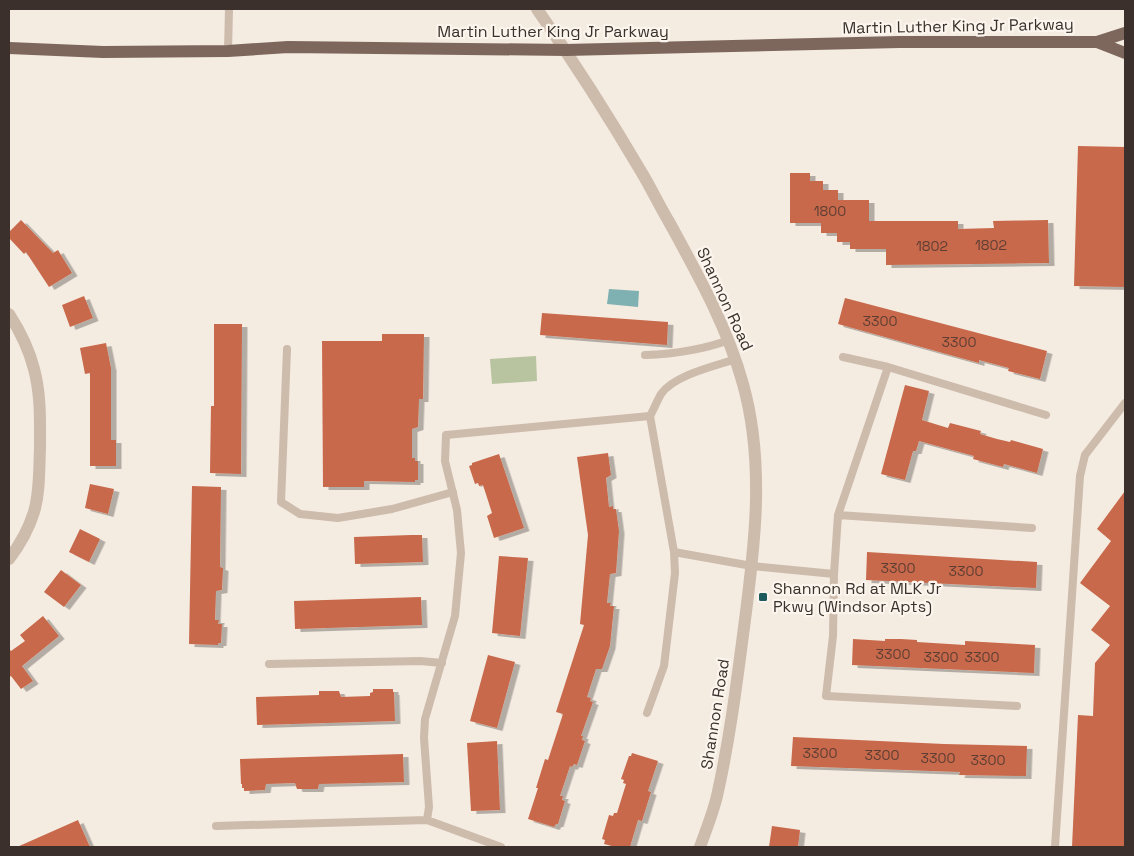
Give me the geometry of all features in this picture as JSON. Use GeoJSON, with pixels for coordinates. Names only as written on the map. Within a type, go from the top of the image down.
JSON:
{"type":"FeatureCollection","features":[{"type":"Feature","properties":{"kind":"main road","name":"Martin Luther King Jr Parkway"},"geometry":{"type":"LineString","coordinates":[[9,48],[103,52],[228,51],[288,47],[566,50],[899,42],[1097,42],[1125,33]]}},
{"type":"Feature","properties":{"kind":"main road","name":"Martin Luther King Jr Parkway"},"geometry":{"type":"LineString","coordinates":[[1097,42],[1125,53]]}},
{"type":"Feature","properties":{"kind":"street","name":"Shannon Road"},"geometry":{"type":"LineString","coordinates":[[537,9],[566,50],[643,175],[704,287],[736,359],[750,414],[757,488],[752,566],[740,664],[724,763],[716,798],[700,847]]}},
{"type":"Feature","properties":{"kind":"street"},"geometry":{"type":"LineString","coordinates":[[9,314],[24,340],[34,369],[40,410],[39,478],[36,501],[33,513],[21,540],[9,559]]}},
{"type":"Feature","properties":{"kind":"lane"},"geometry":{"type":"LineString","coordinates":[[228,51],[229,9]]}},
{"type":"Feature","properties":{"kind":"lane"},"geometry":{"type":"LineString","coordinates":[[645,354],[668,354],[712,347],[728,340]]}},
{"type":"Feature","properties":{"kind":"lane"},"geometry":{"type":"LineString","coordinates":[[287,349],[281,502],[300,514],[338,518],[392,510],[453,492]]}},
{"type":"Feature","properties":{"kind":"lane"},"geometry":{"type":"LineString","coordinates":[[842,357],[888,367],[1046,415]]}},
{"type":"Feature","properties":{"kind":"lane"},"geometry":{"type":"LineString","coordinates":[[647,713],[664,666],[675,573],[674,552],[650,416],[662,392],[678,380],[736,359]]}},
{"type":"Feature","properties":{"kind":"lane"},"geometry":{"type":"LineString","coordinates":[[888,367],[838,515],[834,574],[833,636],[826,696],[1017,706]]}},
{"type":"Feature","properties":{"kind":"lane"},"geometry":{"type":"LineString","coordinates":[[1055,847],[1080,476],[1085,455],[1125,403]]}},
{"type":"Feature","properties":{"kind":"lane"},"geometry":{"type":"LineString","coordinates":[[427,820],[429,807],[424,738],[425,719],[454,616],[461,552],[458,510],[445,461],[446,435],[650,416]]}},
{"type":"Feature","properties":{"kind":"lane"},"geometry":{"type":"LineString","coordinates":[[838,515],[1032,528]]}},
{"type":"Feature","properties":{"kind":"lane"},"geometry":{"type":"LineString","coordinates":[[674,552],[752,566],[834,574]]}},
{"type":"Feature","properties":{"kind":"lane"},"geometry":{"type":"LineString","coordinates":[[269,664],[420,661],[442,663]]}},
{"type":"Feature","properties":{"kind":"lane"},"geometry":{"type":"LineString","coordinates":[[216,826],[427,820],[501,847]]}},
{"type":"Feature","properties":{"kind":"green space"},"geometry":{"type":"Polygon","coordinates":[[[536,356],[537,381],[492,384],[490,359],[536,356]]]}},
{"type":"Feature","properties":{"kind":"water"},"geometry":{"type":"Polygon","coordinates":[[[609,289],[639,291],[638,307],[607,304],[609,289]]]}},
{"type":"Feature","properties":{"kind":"building"},"geometry":{"type":"Polygon","coordinates":[[[1078,146],[1125,147],[1125,287],[1074,286],[1078,146]]]}},
{"type":"Feature","properties":{"kind":"building"},"geometry":{"type":"Polygon","coordinates":[[[790,173],[810,173],[810,181],[823,181],[823,190],[838,190],[838,200],[869,200],[869,221],[958,221],[958,229],[994,228],[993,221],[1048,220],[1049,263],[886,265],[886,249],[850,249],[850,242],[837,242],[837,233],[821,233],[821,223],[790,223],[790,173]]]}},
{"type":"Feature","properties":{"kind":"building"},"geometry":{"type":"Polygon","coordinates":[[[21,220],[53,253],[58,250],[72,273],[49,287],[26,252],[24,254],[9,238],[9,232],[21,220]]]}},
{"type":"Feature","properties":{"kind":"building"},"geometry":{"type":"Polygon","coordinates":[[[84,296],[93,318],[70,327],[62,305],[84,296]]]}},
{"type":"Feature","properties":{"kind":"building"},"geometry":{"type":"Polygon","coordinates":[[[845,298],[1047,351],[1040,379],[1008,371],[1009,368],[979,360],[979,363],[838,324],[845,298]]]}},
{"type":"Feature","properties":{"kind":"building"},"geometry":{"type":"Polygon","coordinates":[[[542,313],[668,322],[667,345],[540,335],[542,313]]]}},
{"type":"Feature","properties":{"kind":"building"},"geometry":{"type":"Polygon","coordinates":[[[214,324],[242,324],[241,474],[210,473],[211,406],[214,406],[214,324]]]}},
{"type":"Feature","properties":{"kind":"building"},"geometry":{"type":"Polygon","coordinates":[[[382,334],[424,334],[423,399],[419,399],[418,427],[412,429],[412,458],[418,461],[418,480],[415,480],[415,482],[364,481],[364,487],[323,487],[322,341],[382,341],[382,334]]]}},
{"type":"Feature","properties":{"kind":"building"},"geometry":{"type":"Polygon","coordinates":[[[106,343],[111,368],[111,440],[116,440],[116,466],[90,466],[90,373],[85,374],[80,348],[106,343]]]}},
{"type":"Feature","properties":{"kind":"building"},"geometry":{"type":"Polygon","coordinates":[[[905,385],[929,391],[922,420],[948,428],[950,423],[981,431],[980,434],[997,439],[1010,442],[1011,440],[1043,449],[1037,473],[1004,464],[1003,467],[973,459],[974,456],[919,441],[916,451],[913,451],[905,480],[881,474],[905,385]]]}},
{"type":"Feature","properties":{"kind":"building"},"geometry":{"type":"Polygon","coordinates":[[[608,453],[611,475],[606,478],[609,507],[613,506],[613,509],[616,509],[619,531],[616,573],[610,574],[607,603],[611,603],[610,606],[614,606],[610,646],[602,669],[596,669],[587,697],[591,698],[590,701],[593,702],[581,736],[583,736],[582,740],[585,741],[577,765],[570,766],[560,796],[563,796],[562,800],[565,801],[558,824],[554,827],[528,819],[545,759],[548,760],[563,714],[556,712],[584,625],[580,624],[588,535],[577,457],[608,453]]]}},
{"type":"Feature","properties":{"kind":"building"},"geometry":{"type":"Polygon","coordinates":[[[499,454],[524,528],[494,538],[487,516],[492,513],[483,485],[475,484],[469,466],[472,463],[499,454]]]}},
{"type":"Feature","properties":{"kind":"building"},"geometry":{"type":"Polygon","coordinates":[[[90,484],[114,489],[108,514],[85,508],[90,484]]]}},
{"type":"Feature","properties":{"kind":"building"},"geometry":{"type":"Polygon","coordinates":[[[192,486],[221,487],[220,567],[223,568],[222,590],[216,591],[215,620],[219,620],[218,624],[222,624],[221,643],[218,643],[218,645],[189,644],[192,486]]]}},
{"type":"Feature","properties":{"kind":"building"},"geometry":{"type":"Polygon","coordinates":[[[1125,491],[1125,847],[1072,847],[1078,715],[1093,716],[1095,663],[1110,645],[1091,630],[1110,606],[1080,583],[1111,541],[1097,529],[1125,491]]]}},
{"type":"Feature","properties":{"kind":"building"},"geometry":{"type":"Polygon","coordinates":[[[80,529],[100,539],[89,562],[69,552],[80,529]]]}},
{"type":"Feature","properties":{"kind":"building"},"geometry":{"type":"Polygon","coordinates":[[[422,535],[423,562],[355,564],[354,537],[422,535]]]}},
{"type":"Feature","properties":{"kind":"building"},"geometry":{"type":"Polygon","coordinates":[[[867,552],[1037,562],[1036,588],[866,580],[867,552]]]}},
{"type":"Feature","properties":{"kind":"building"},"geometry":{"type":"Polygon","coordinates":[[[499,556],[528,558],[520,636],[492,633],[499,556]]]}},
{"type":"Feature","properties":{"kind":"building"},"geometry":{"type":"Polygon","coordinates":[[[61,570],[81,585],[64,607],[44,592],[61,570]]]}},
{"type":"Feature","properties":{"kind":"building"},"geometry":{"type":"Polygon","coordinates":[[[421,597],[422,625],[295,629],[294,601],[421,597]]]}},
{"type":"Feature","properties":{"kind":"building"},"geometry":{"type":"Polygon","coordinates":[[[43,616],[59,636],[22,666],[33,681],[21,689],[11,676],[9,677],[9,649],[11,651],[25,641],[20,635],[43,616]]]}},
{"type":"Feature","properties":{"kind":"building"},"geometry":{"type":"Polygon","coordinates":[[[853,639],[885,641],[885,639],[901,639],[965,645],[965,641],[1035,645],[1034,673],[852,665],[853,639]]]}},
{"type":"Feature","properties":{"kind":"building"},"geometry":{"type":"Polygon","coordinates":[[[488,655],[515,662],[497,728],[470,721],[488,655]]]}},
{"type":"Feature","properties":{"kind":"building"},"geometry":{"type":"Polygon","coordinates":[[[373,689],[393,689],[395,721],[257,725],[256,697],[319,695],[319,691],[339,691],[341,697],[370,696],[373,689]]]}},
{"type":"Feature","properties":{"kind":"building"},"geometry":{"type":"Polygon","coordinates":[[[793,737],[1027,746],[1026,776],[959,775],[960,772],[791,766],[793,737]]]}},
{"type":"Feature","properties":{"kind":"building"},"geometry":{"type":"Polygon","coordinates":[[[497,741],[500,810],[471,811],[467,743],[497,741]]]}},
{"type":"Feature","properties":{"kind":"building"},"geometry":{"type":"Polygon","coordinates":[[[632,753],[658,761],[648,791],[651,792],[642,821],[638,820],[630,847],[616,847],[604,844],[605,840],[602,839],[609,815],[613,816],[614,813],[617,813],[626,784],[621,779],[629,756],[632,753]]]}},
{"type":"Feature","properties":{"kind":"building"},"geometry":{"type":"Polygon","coordinates":[[[403,754],[404,782],[319,784],[318,789],[297,789],[295,783],[266,784],[265,790],[244,791],[241,784],[240,759],[403,754]]]}},
{"type":"Feature","properties":{"kind":"building"},"geometry":{"type":"Polygon","coordinates":[[[78,820],[90,847],[17,847],[78,820]]]}},
{"type":"Feature","properties":{"kind":"building"},"geometry":{"type":"Polygon","coordinates":[[[772,826],[800,830],[798,847],[769,847],[772,826]]]}},
{"type":"Feature","properties":{"kind":"place","name":"Shannon Rd at MLK Jr Pkwy (Windsor Apts)"},"geometry":{"type":"Point","coordinates":[763,597]}}]}
